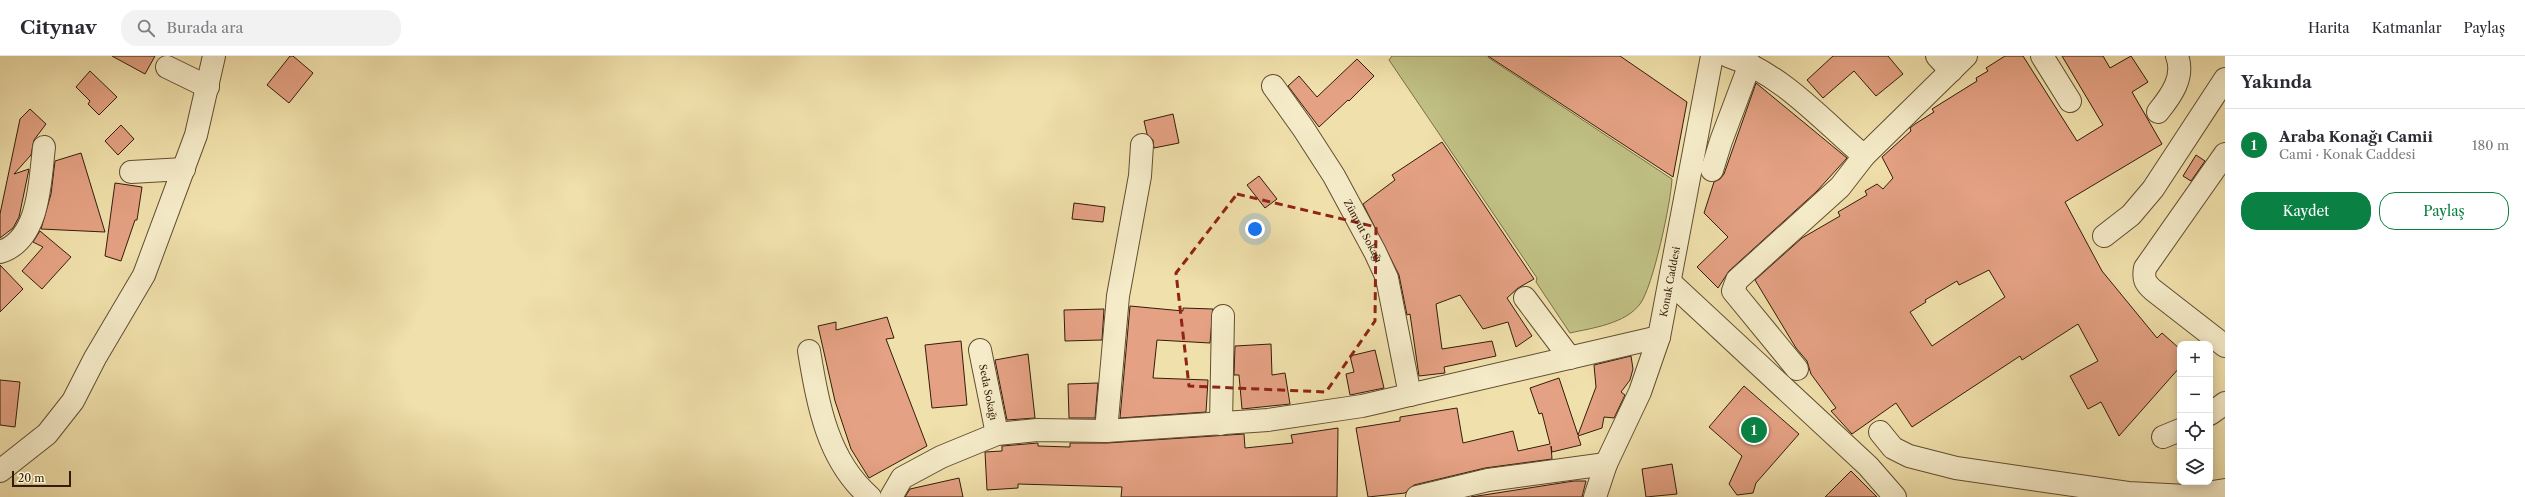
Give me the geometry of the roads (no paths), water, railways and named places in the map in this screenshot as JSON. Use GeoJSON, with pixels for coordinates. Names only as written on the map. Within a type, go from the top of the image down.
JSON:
{"type":"FeatureCollection","features":[{"type":"Feature","properties":{"kind":"street"},"geometry":{"type":"LineString","coordinates":[[0,471],[47,434],[73,401],[95,358],[144,275],[196,135],[214,56]]}},
{"type":"Feature","properties":{"kind":"street","name":"Konak Caddesi"},"geometry":{"type":"LineString","coordinates":[[1595,497],[1606,464],[1640,392],[1659,337],[1671,284],[1712,56]]}},
{"type":"Feature","properties":{"kind":"street"},"geometry":{"type":"LineString","coordinates":[[1728,56],[1750,64],[1775,79],[1864,156]]}},
{"type":"Feature","properties":{"kind":"street"},"geometry":{"type":"LineString","coordinates":[[1797,369],[1733,291],[1737,280],[1840,187],[1864,156],[1944,64],[1966,56]]}},
{"type":"Feature","properties":{"kind":"street"},"geometry":{"type":"LineString","coordinates":[[2042,56],[2070,101]]}},
{"type":"Feature","properties":{"kind":"street"},"geometry":{"type":"LineString","coordinates":[[2158,112],[2172,95],[2176,84],[2180,63],[2178,56]]}},
{"type":"Feature","properties":{"kind":"street"},"geometry":{"type":"LineString","coordinates":[[1712,170],[1721,141],[1750,64]]}},
{"type":"Feature","properties":{"kind":"street"},"geometry":{"type":"LineString","coordinates":[[167,67],[208,87]]}},
{"type":"Feature","properties":{"kind":"street"},"geometry":{"type":"LineString","coordinates":[[2104,236],[2131,216],[2153,189],[2225,79]]}},
{"type":"Feature","properties":{"kind":"street","name":"Zümrüt Sokağı"},"geometry":{"type":"LineString","coordinates":[[1272,86],[1303,128],[1334,176],[1375,252],[1387,278],[1410,395]]}},
{"type":"Feature","properties":{"kind":"street"},"geometry":{"type":"LineString","coordinates":[[1106,431],[1118,296],[1139,184],[1142,145]]}},
{"type":"Feature","properties":{"kind":"street"},"geometry":{"type":"LineString","coordinates":[[0,252],[6,250],[28,230],[39,195],[44,147]]}},
{"type":"Feature","properties":{"kind":"street"},"geometry":{"type":"LineString","coordinates":[[2225,154],[2145,268],[2143,276],[2145,283],[2153,290],[2225,346]]}},
{"type":"Feature","properties":{"kind":"street"},"geometry":{"type":"LineString","coordinates":[[131,172],[184,169]]}},
{"type":"Feature","properties":{"kind":"street"},"geometry":{"type":"LineString","coordinates":[[1671,284],[1868,466],[1895,497]]}},
{"type":"Feature","properties":{"kind":"street"},"geometry":{"type":"LineString","coordinates":[[1526,298],[1570,358]]}},
{"type":"Feature","properties":{"kind":"street"},"geometry":{"type":"LineString","coordinates":[[1221,424],[1223,316]]}},
{"type":"Feature","properties":{"kind":"street"},"geometry":{"type":"LineString","coordinates":[[891,497],[902,478],[941,457],[997,434],[1037,430],[1106,431],[1268,420],[1362,406],[1659,337]]}},
{"type":"Feature","properties":{"kind":"street","name":"Seda Sokağı"},"geometry":{"type":"LineString","coordinates":[[980,350],[997,434]]}},
{"type":"Feature","properties":{"kind":"street"},"geometry":{"type":"LineString","coordinates":[[809,351],[817,397],[833,451],[870,497]]}},
{"type":"Feature","properties":{"kind":"street"},"geometry":{"type":"LineString","coordinates":[[2211,413],[2225,403]]}},
{"type":"Feature","properties":{"kind":"street"},"geometry":{"type":"LineString","coordinates":[[1880,432],[1893,448],[1908,456],[1956,468],[2128,493],[2187,496],[2225,490]]}},
{"type":"Feature","properties":{"kind":"street"},"geometry":{"type":"LineString","coordinates":[[1417,497],[1488,480],[1606,464]]}},
{"type":"Feature","properties":{"kind":"place","name":"Araba Konağı Camii"},"geometry":{"type":"Point","coordinates":[1754,430]}}]}
